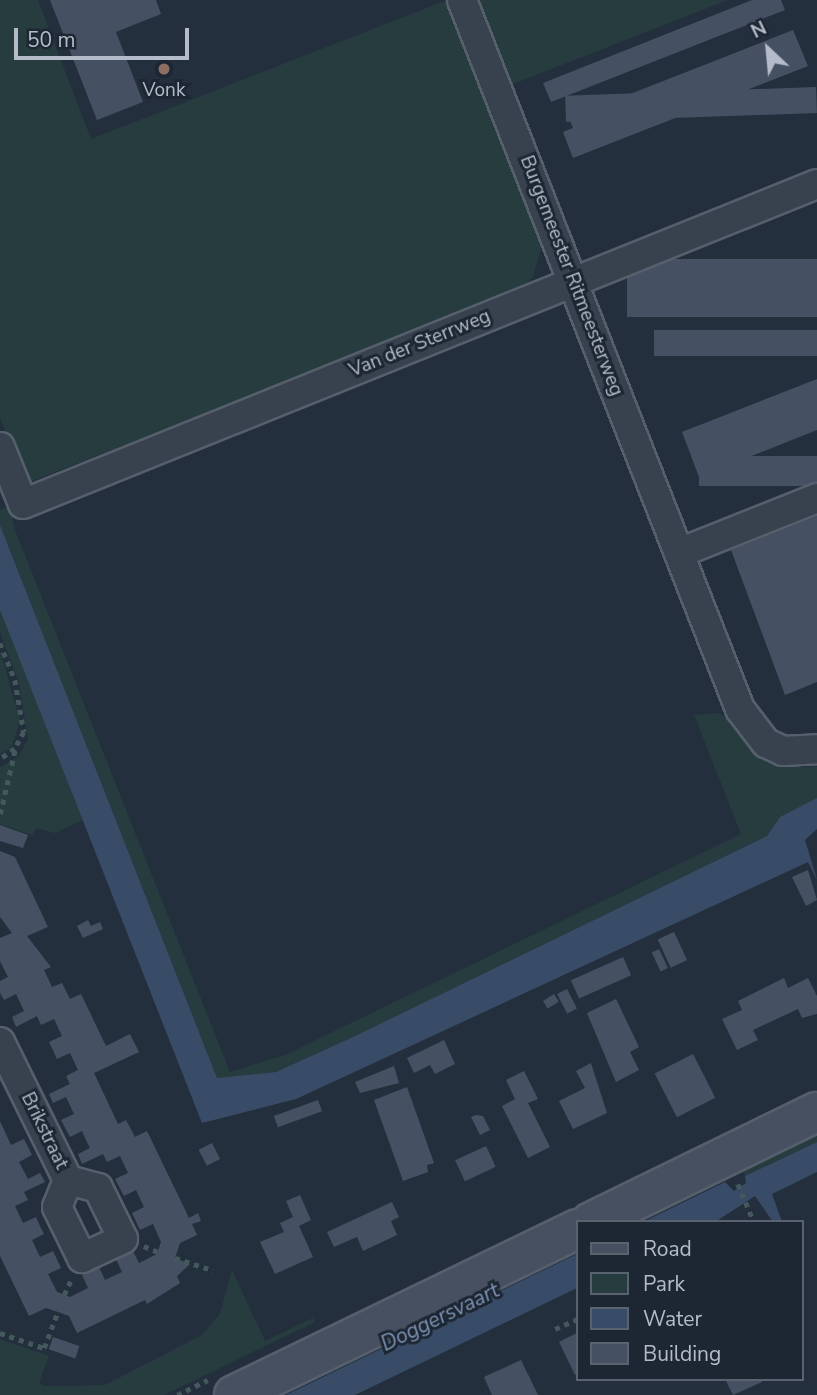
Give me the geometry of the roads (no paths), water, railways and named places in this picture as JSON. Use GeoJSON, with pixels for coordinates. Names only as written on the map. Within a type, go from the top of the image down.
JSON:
{"type":"FeatureCollection","features":[{"type":"Feature","properties":{"kind":"street","name":"Burgemeester Ritmeesterweg"},"geometry":{"type":"LineString","coordinates":[[462,0],[750,727],[783,751],[817,749]]}},
{"type":"Feature","properties":{"kind":"street","name":"Van der Sterrweg"},"geometry":{"type":"LineString","coordinates":[[0,447],[23,505],[817,184]]}},
{"type":"Feature","properties":{"kind":"street"},"geometry":{"type":"LineString","coordinates":[[679,553],[817,498]]}},
{"type":"Feature","properties":{"kind":"street","name":"Brikstraat"},"geometry":{"type":"LineString","coordinates":[[0,1043],[68,1180]]}},
{"type":"Feature","properties":{"kind":"street"},"geometry":{"type":"LineString","coordinates":[[596,1220],[817,1112]]}},
{"type":"Feature","properties":{"kind":"street"},"geometry":{"type":"LineString","coordinates":[[233,1395],[576,1229]]}},
{"type":"Feature","properties":{"kind":"water"},"geometry":{"type":"Polygon","coordinates":[[[0,525],[217,1078],[276,1072],[353,1037],[767,836],[780,817],[817,798],[817,829],[805,840],[817,880],[808,862],[296,1099],[202,1123],[0,610],[0,525]]]}},
{"type":"Feature","properties":{"kind":"water"},"geometry":{"type":"Polygon","coordinates":[[[817,1142],[817,1172],[772,1194],[781,1220],[772,1220],[755,1196],[718,1220],[647,1220],[725,1182],[734,1191],[746,1183],[745,1176],[817,1142]]]}},
{"type":"Feature","properties":{"kind":"water"},"geometry":{"type":"Polygon","coordinates":[[[576,1254],[576,1288],[355,1395],[286,1395],[576,1254]]]}},
{"type":"Feature","properties":{"kind":"place","name":"Vonk"},"geometry":{"type":"Point","coordinates":[164,69]}},
{"type":"Feature","properties":{"kind":"water label","name":"Doggersvaart"},"geometry":{"type":"Point","coordinates":[440,1317]}}]}
